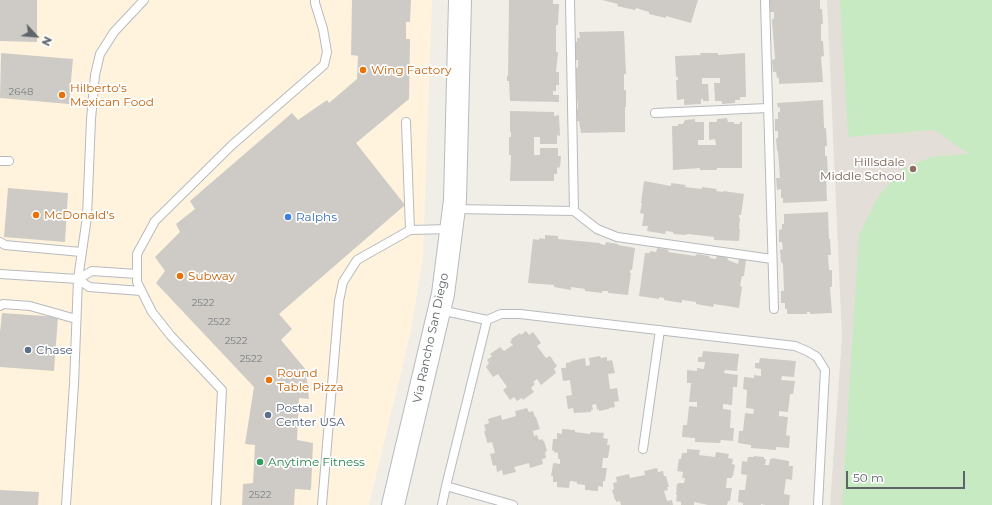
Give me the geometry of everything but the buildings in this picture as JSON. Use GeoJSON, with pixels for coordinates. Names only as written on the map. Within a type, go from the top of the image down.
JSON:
{"type":"FeatureCollection","features":[{"type":"Feature","properties":{"kind":"street","name":"Via Rancho San Diego"},"geometry":{"type":"LineString","coordinates":[[393,505],[444,294],[453,219],[460,0]]}},
{"type":"Feature","properties":{"kind":"lane"},"geometry":{"type":"LineString","coordinates":[[66,505],[74,384],[78,278],[87,216],[95,76],[100,54],[114,32],[144,0]]}},
{"type":"Feature","properties":{"kind":"lane"},"geometry":{"type":"LineString","coordinates":[[216,505],[222,390],[166,330],[152,312],[137,282],[137,254],[155,220],[232,146],[324,65],[327,52],[323,29],[315,0]]}},
{"type":"Feature","properties":{"kind":"lane"},"geometry":{"type":"LineString","coordinates":[[570,0],[574,211]]}},
{"type":"Feature","properties":{"kind":"lane"},"geometry":{"type":"LineString","coordinates":[[765,0],[774,309]]}},
{"type":"Feature","properties":{"kind":"lane"},"geometry":{"type":"LineString","coordinates":[[655,113],[768,108]]}},
{"type":"Feature","properties":{"kind":"lane"},"geometry":{"type":"LineString","coordinates":[[406,122],[410,230]]}},
{"type":"Feature","properties":{"kind":"lane"},"geometry":{"type":"LineString","coordinates":[[0,160],[9,161]]}},
{"type":"Feature","properties":{"kind":"lane"},"geometry":{"type":"LineString","coordinates":[[322,505],[339,301],[343,282],[357,260],[410,230],[453,219],[574,211],[596,229],[617,237],[772,259]]}},
{"type":"Feature","properties":{"kind":"lane"},"geometry":{"type":"LineString","coordinates":[[0,242],[5,245],[81,252]]}},
{"type":"Feature","properties":{"kind":"lane"},"geometry":{"type":"LineString","coordinates":[[0,274],[78,278],[92,271],[137,274]]}},
{"type":"Feature","properties":{"kind":"lane"},"geometry":{"type":"LineString","coordinates":[[78,278],[89,287],[141,291]]}},
{"type":"Feature","properties":{"kind":"lane"},"geometry":{"type":"LineString","coordinates":[[0,306],[3,304],[30,306],[76,319]]}},
{"type":"Feature","properties":{"kind":"lane"},"geometry":{"type":"LineString","coordinates":[[440,310],[487,320],[501,314],[520,314],[795,346],[807,351],[817,357],[825,370],[818,505]]}},
{"type":"Feature","properties":{"kind":"lane"},"geometry":{"type":"LineString","coordinates":[[442,505],[487,320]]}},
{"type":"Feature","properties":{"kind":"lane"},"geometry":{"type":"LineString","coordinates":[[643,450],[660,330]]}},
{"type":"Feature","properties":{"kind":"lane"},"geometry":{"type":"LineString","coordinates":[[446,486],[513,505]]}},
{"type":"Feature","properties":{"kind":"shaded area"},"geometry":{"type":"Polygon","coordinates":[[[0,0],[432,0],[423,257],[411,331],[369,505],[0,505],[0,0]]]}},
{"type":"Feature","properties":{"kind":"shaded area","name":"Hillsdale Middle School"},"geometry":{"type":"Polygon","coordinates":[[[827,0],[992,0],[992,505],[830,505],[842,337],[827,0]]]}},
{"type":"Feature","properties":{"kind":"green space","name":"Hillsdale Middle School"},"geometry":{"type":"Polygon","coordinates":[[[840,0],[992,0],[992,505],[842,505],[859,235],[878,197],[903,169],[931,157],[969,154],[935,130],[848,137],[840,0]]]}},
{"type":"Feature","properties":{"kind":"place","name":"Wing Factory"},"geometry":{"type":"Point","coordinates":[363,70]}},
{"type":"Feature","properties":{"kind":"place","name":"Hilberto's Mexican Food"},"geometry":{"type":"Point","coordinates":[62,95]}},
{"type":"Feature","properties":{"kind":"place","name":"Hillsdale Middle School"},"geometry":{"type":"Point","coordinates":[913,169]}},
{"type":"Feature","properties":{"kind":"place","name":"McDonald's"},"geometry":{"type":"Point","coordinates":[36,215]}},
{"type":"Feature","properties":{"kind":"place","name":"Ralphs"},"geometry":{"type":"Point","coordinates":[288,217]}},
{"type":"Feature","properties":{"kind":"place","name":"Subway"},"geometry":{"type":"Point","coordinates":[180,276]}},
{"type":"Feature","properties":{"kind":"place","name":"Chase"},"geometry":{"type":"Point","coordinates":[28,350]}},
{"type":"Feature","properties":{"kind":"place","name":"Round Table Pizza"},"geometry":{"type":"Point","coordinates":[269,380]}},
{"type":"Feature","properties":{"kind":"place","name":"Postal Center USA"},"geometry":{"type":"Point","coordinates":[268,415]}},
{"type":"Feature","properties":{"kind":"place","name":"Anytime Fitness"},"geometry":{"type":"Point","coordinates":[260,462]}}]}
